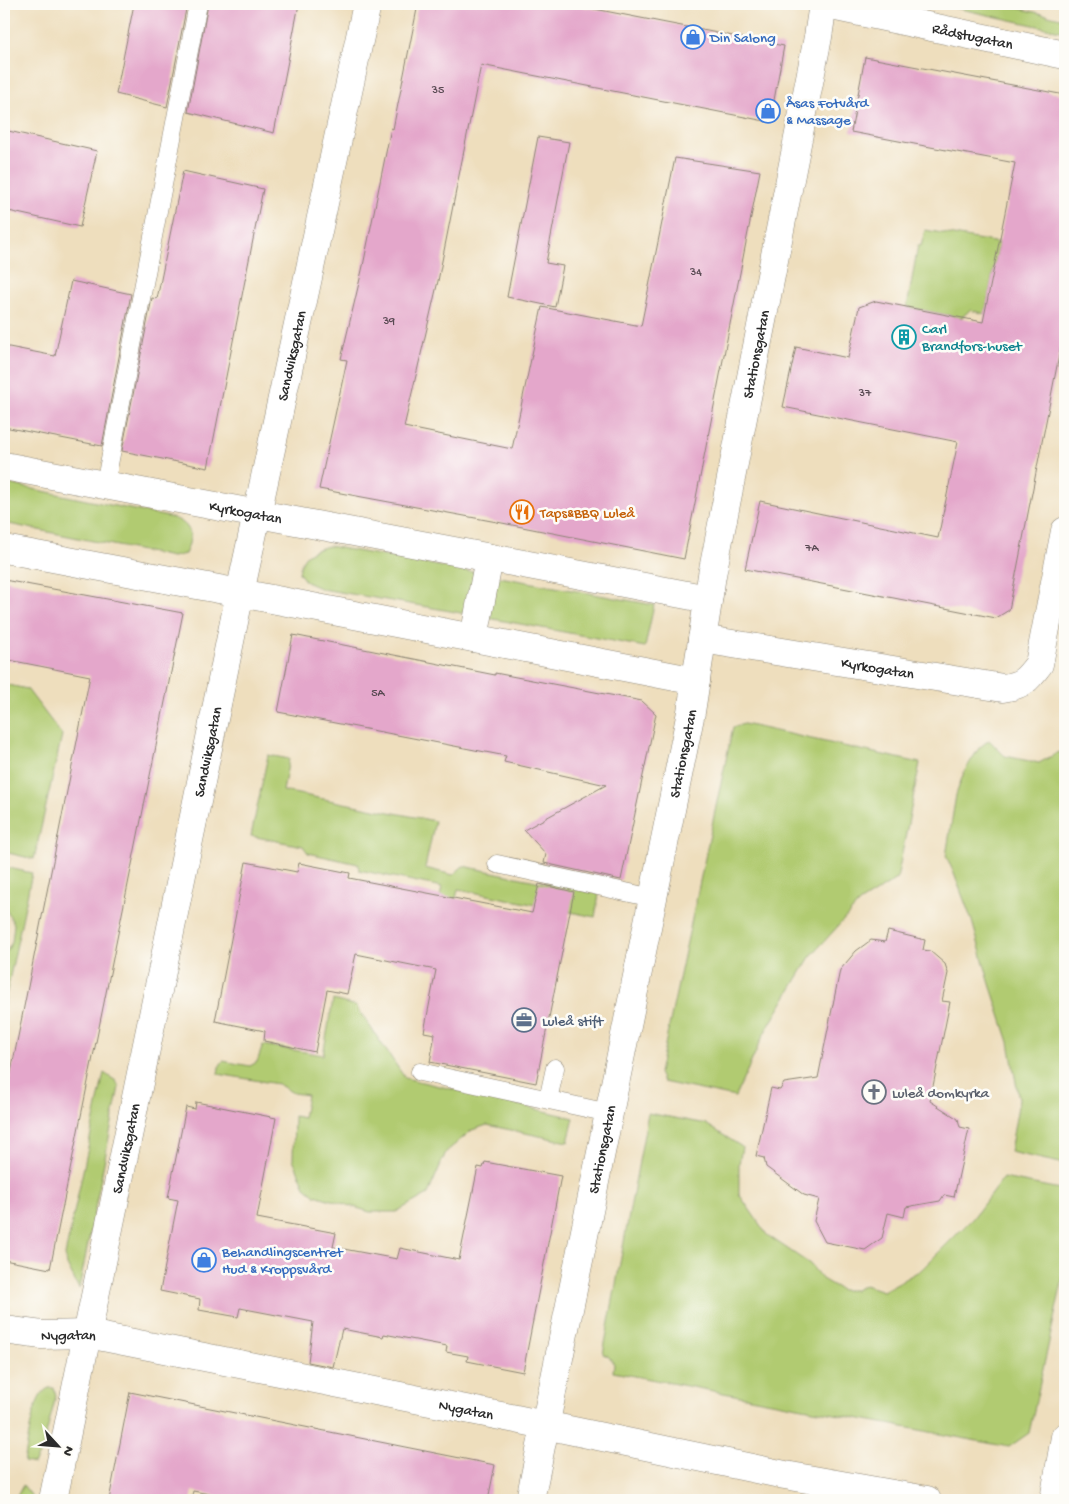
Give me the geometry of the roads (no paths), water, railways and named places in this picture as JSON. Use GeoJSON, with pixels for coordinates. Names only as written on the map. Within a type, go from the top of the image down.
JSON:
{"type":"FeatureCollection","features":[{"type":"Feature","properties":{"kind":"street","name":"Sandviksgatan"},"geometry":{"type":"LineString","coordinates":[[53,1500],[240,593],[367,4]]}},
{"type":"Feature","properties":{"kind":"street","name":"Rådstugatan"},"geometry":{"type":"LineString","coordinates":[[822,4],[1065,55]]}},
{"type":"Feature","properties":{"kind":"street","name":"Stationsgatan"},"geometry":{"type":"LineString","coordinates":[[530,1500],[691,712],[708,599],[814,57],[822,4]]}},
{"type":"Feature","properties":{"kind":"street","name":"Kyrkogatan"},"geometry":{"type":"LineString","coordinates":[[4,466],[708,599]]}},
{"type":"Feature","properties":{"kind":"street","name":"Kyrkogatan"},"geometry":{"type":"LineString","coordinates":[[702,639],[1003,688],[1018,686],[1026,681],[1039,664],[1065,531]]}},
{"type":"Feature","properties":{"kind":"street"},"geometry":{"type":"LineString","coordinates":[[4,549],[696,681]]}},
{"type":"Feature","properties":{"kind":"street"},"geometry":{"type":"LineString","coordinates":[[474,638],[489,558]]}},
{"type":"Feature","properties":{"kind":"street","name":"Nygatan"},"geometry":{"type":"LineString","coordinates":[[4,1330],[42,1335],[88,1334],[546,1425],[785,1475],[927,1500]]}},
{"type":"Feature","properties":{"kind":"street"},"geometry":{"type":"LineString","coordinates":[[1054,1500],[1065,1437]]}},
{"type":"Feature","properties":{"kind":"lane"},"geometry":{"type":"LineString","coordinates":[[105,485],[198,4]]}},
{"type":"Feature","properties":{"kind":"lane"},"geometry":{"type":"LineString","coordinates":[[497,864],[653,898]]}},
{"type":"Feature","properties":{"kind":"lane"},"geometry":{"type":"LineString","coordinates":[[548,1100],[555,1068]]}},
{"type":"Feature","properties":{"kind":"lane"},"geometry":{"type":"LineString","coordinates":[[420,1072],[609,1113]]}},
{"type":"Feature","properties":{"kind":"place","name":"Din Salong"},"geometry":{"type":"Point","coordinates":[693,37]}},
{"type":"Feature","properties":{"kind":"place","name":"Åsas Fotvård & Massage"},"geometry":{"type":"Point","coordinates":[768,111]}},
{"type":"Feature","properties":{"kind":"place","name":"Carl Brandfors-huset"},"geometry":{"type":"Point","coordinates":[904,337]}},
{"type":"Feature","properties":{"kind":"place","name":"Taps&BBQ Luleå"},"geometry":{"type":"Point","coordinates":[522,512]}},
{"type":"Feature","properties":{"kind":"place","name":"Luleå stift"},"geometry":{"type":"Point","coordinates":[524,1020]}},
{"type":"Feature","properties":{"kind":"place","name":"Luleå domkyrka"},"geometry":{"type":"Point","coordinates":[874,1092]}},
{"type":"Feature","properties":{"kind":"place","name":"Behandlingscentret Hud & Kroppsvård"},"geometry":{"type":"Point","coordinates":[204,1260]}}]}
